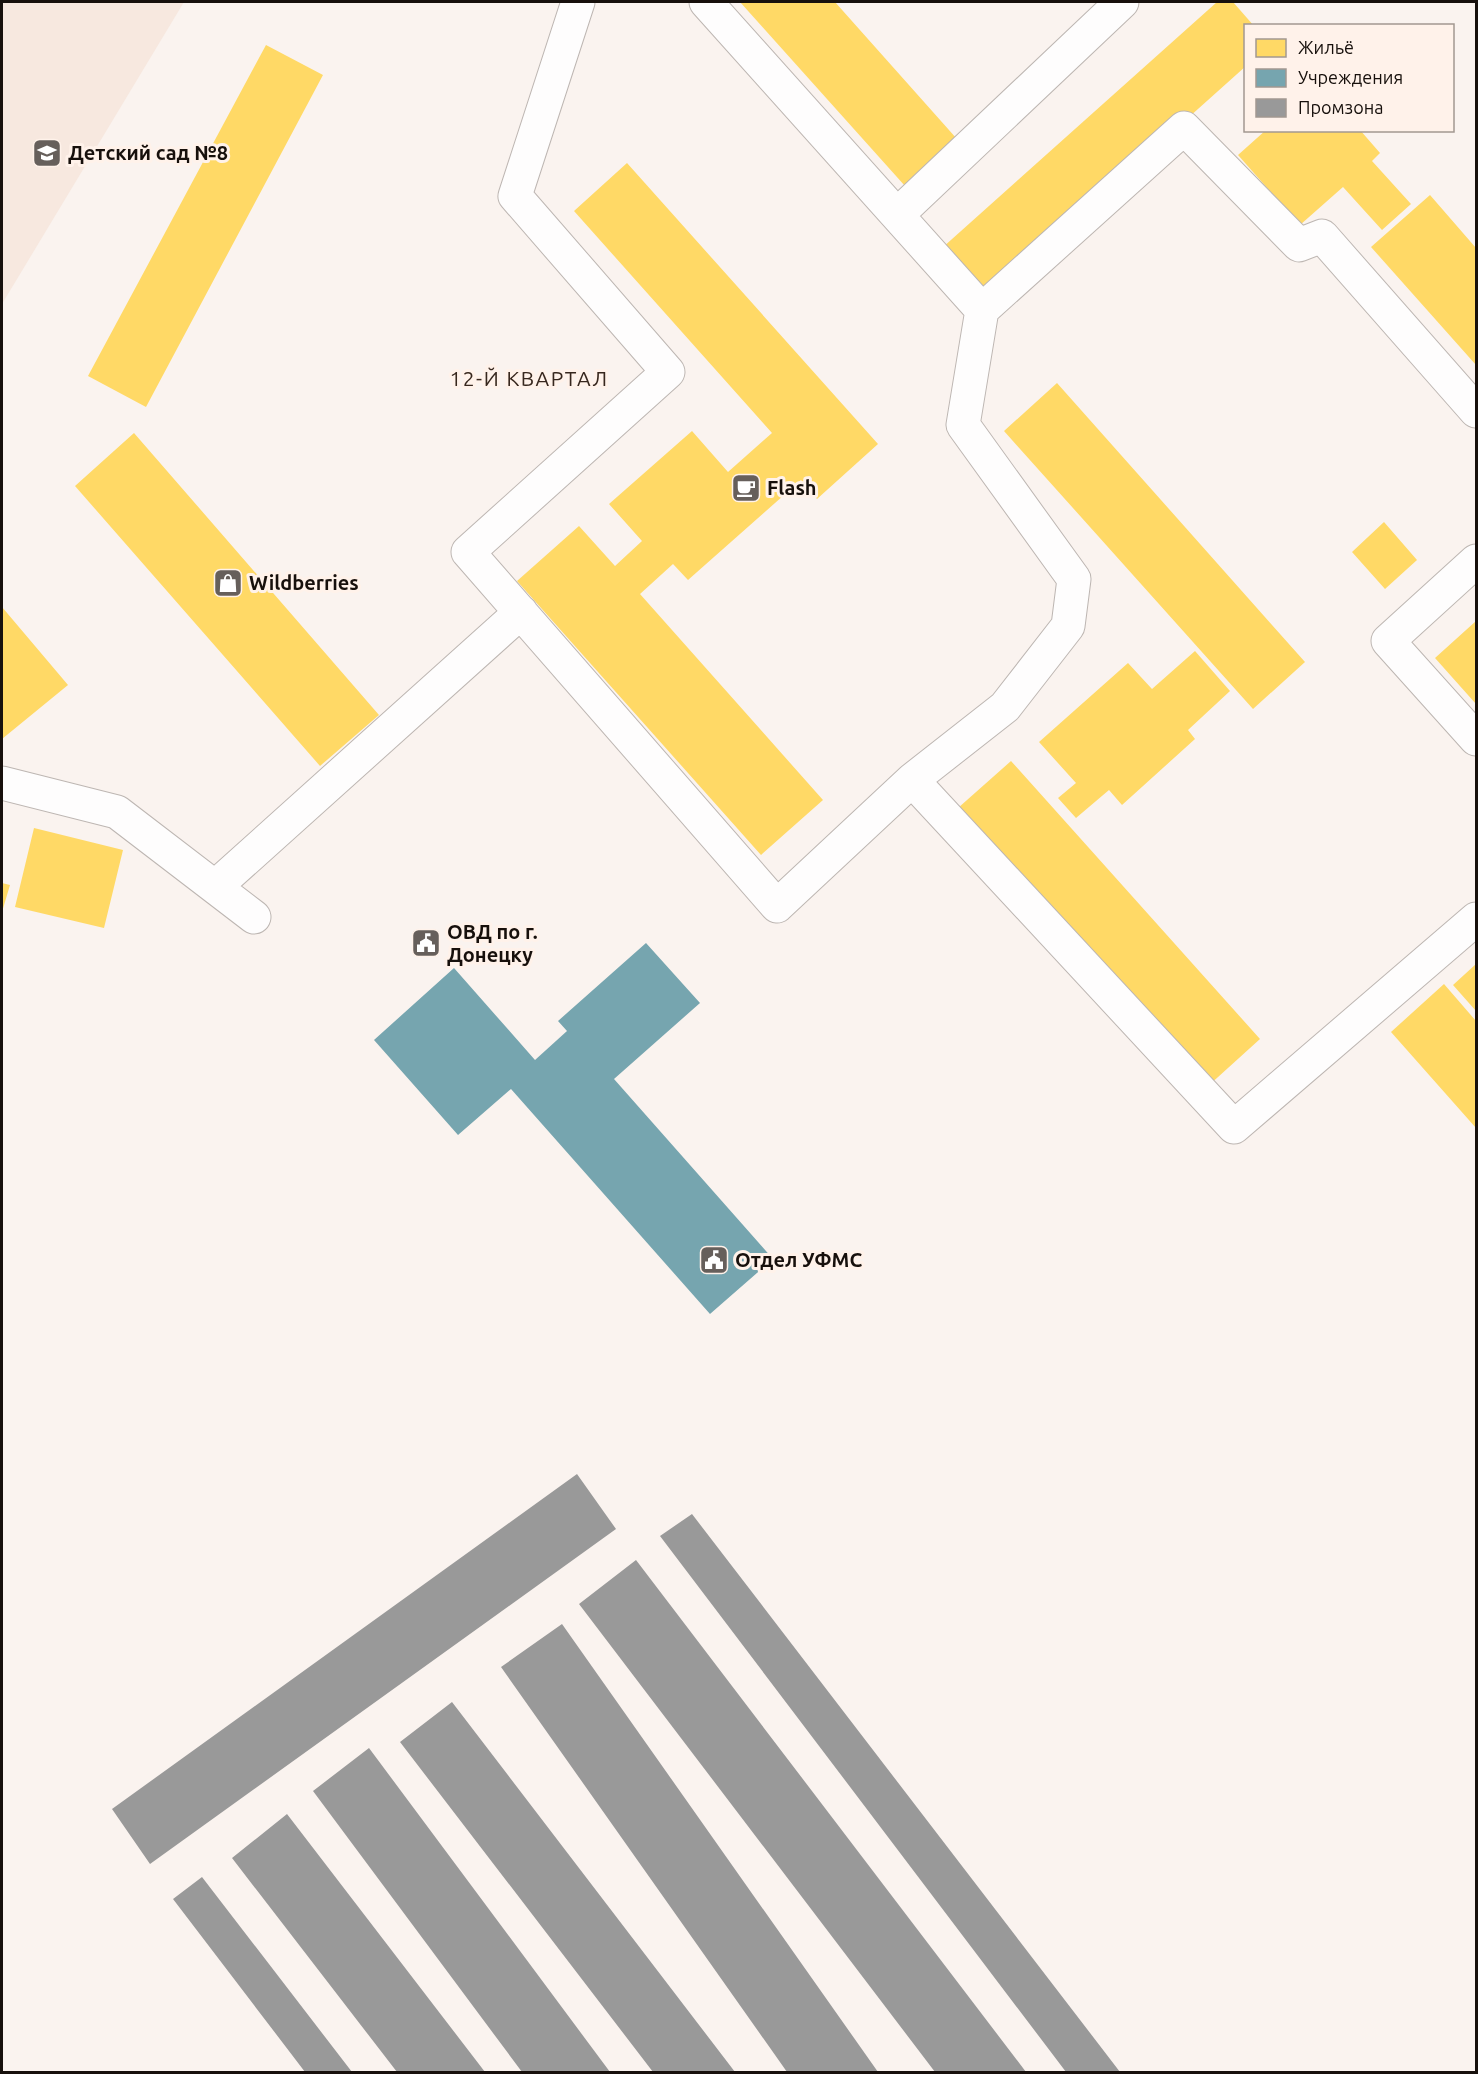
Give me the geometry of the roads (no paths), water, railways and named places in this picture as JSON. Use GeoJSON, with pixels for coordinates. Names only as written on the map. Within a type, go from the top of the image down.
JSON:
{"type":"FeatureCollection","features":[{"type":"Feature","properties":{"kind":"street"},"geometry":{"type":"LineString","coordinates":[[578,2],[515,196],[668,372],[468,552],[777,906],[912,780],[1005,707],[1068,626],[1074,579],[963,425],[982,310],[1184,128],[1299,245],[1322,236],[1476,411]]}},
{"type":"Feature","properties":{"kind":"street"},"geometry":{"type":"LineString","coordinates":[[706,2],[982,310]]}},
{"type":"Feature","properties":{"kind":"street"},"geometry":{"type":"LineString","coordinates":[[897,215],[1122,2]]}},
{"type":"Feature","properties":{"kind":"street"},"geometry":{"type":"LineString","coordinates":[[1476,561],[1388,641],[1476,739]]}},
{"type":"Feature","properties":{"kind":"street"},"geometry":{"type":"LineString","coordinates":[[216,887],[521,612]]}},
{"type":"Feature","properties":{"kind":"street"},"geometry":{"type":"LineString","coordinates":[[912,780],[1234,1127],[1476,919]]}},
{"type":"Feature","properties":{"kind":"street"},"geometry":{"type":"LineString","coordinates":[[2,783],[117,812],[254,917]]}},
{"type":"Feature","properties":{"kind":"place","name":"Детский сад №8"},"geometry":{"type":"Point","coordinates":[47,153]}},
{"type":"Feature","properties":{"kind":"place","name":"Flash"},"geometry":{"type":"Point","coordinates":[746,488]}},
{"type":"Feature","properties":{"kind":"place","name":"Wildberries"},"geometry":{"type":"Point","coordinates":[228,583]}},
{"type":"Feature","properties":{"kind":"place","name":"ОВД по г. Донецку"},"geometry":{"type":"Point","coordinates":[426,943]}},
{"type":"Feature","properties":{"kind":"place","name":"Отдел УФМС"},"geometry":{"type":"Point","coordinates":[714,1260]}},
{"type":"Feature","properties":{"kind":"district","name":"12-Й КВАРТАЛ"},"geometry":{"type":"Point","coordinates":[529,379]}}]}
